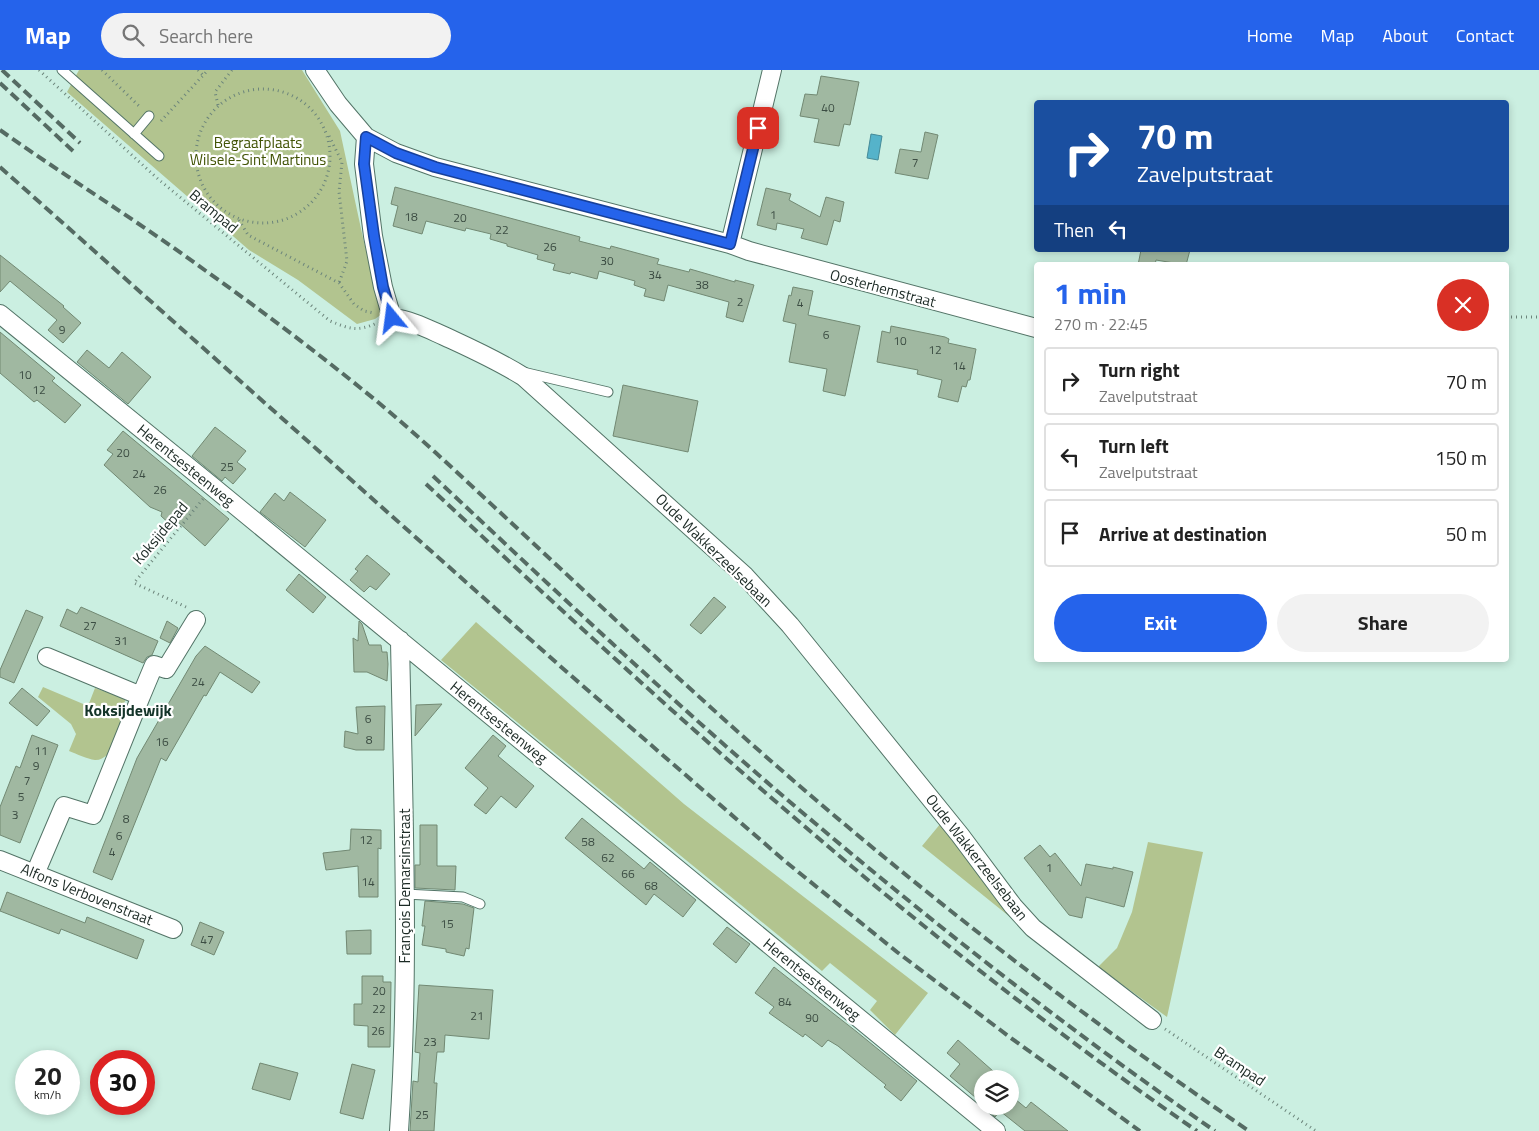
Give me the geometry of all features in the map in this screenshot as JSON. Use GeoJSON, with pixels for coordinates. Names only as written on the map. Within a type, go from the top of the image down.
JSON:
{"type":"FeatureCollection","features":[{"type":"Feature","properties":{"kind":"street"},"geometry":{"type":"LineString","coordinates":[[315,70],[338,104],[366,137]]}},
{"type":"Feature","properties":{"kind":"street"},"geometry":{"type":"LineString","coordinates":[[730,244],[772,70]]}},
{"type":"Feature","properties":{"kind":"street","name":"Oosterhemstraat"},"geometry":{"type":"LineString","coordinates":[[366,137],[396,153],[435,167],[730,244],[863,283],[1034,327]]}},
{"type":"Feature","properties":{"kind":"street","name":"Oude Wakkerzeelsebaan"},"geometry":{"type":"LineString","coordinates":[[366,137],[364,164],[374,236],[383,287],[392,318],[406,319],[500,361],[524,377],[745,576],[796,632],[960,835],[1013,906],[1033,928],[1152,1020]]}},
{"type":"Feature","properties":{"kind":"street","name":"Herentsesteenweg"},"geometry":{"type":"LineString","coordinates":[[0,314],[400,640],[996,1131]]}},
{"type":"Feature","properties":{"kind":"street"},"geometry":{"type":"LineString","coordinates":[[35,874],[64,806],[93,815],[154,665],[166,668],[196,620]]}},
{"type":"Feature","properties":{"kind":"street","name":"François Demarsinstraat"},"geometry":{"type":"LineString","coordinates":[[399,1131],[402,1094],[405,894],[400,640]]}},
{"type":"Feature","properties":{"kind":"street"},"geometry":{"type":"LineString","coordinates":[[47,657],[141,696]]}},
{"type":"Feature","properties":{"kind":"street","name":"Alfons Verbovenstraat"},"geometry":{"type":"LineString","coordinates":[[0,860],[173,929]]}},
{"type":"Feature","properties":{"kind":"lane"},"geometry":{"type":"LineString","coordinates":[[62,70],[159,156]]}},
{"type":"Feature","properties":{"kind":"lane"},"geometry":{"type":"LineString","coordinates":[[134,134],[149,116]]}},
{"type":"Feature","properties":{"kind":"lane"},"geometry":{"type":"LineString","coordinates":[[509,368],[608,392]]}},
{"type":"Feature","properties":{"kind":"lane"},"geometry":{"type":"LineString","coordinates":[[405,894],[463,897],[480,904]]}},
{"type":"Feature","properties":{"kind":"path","name":"Brampad"},"geometry":{"type":"LineString","coordinates":[[39,70],[158,179],[330,322],[350,329],[363,329],[382,321],[373,312],[364,311],[354,304],[339,283]]}},
{"type":"Feature","properties":{"kind":"path"},"geometry":{"type":"LineString","coordinates":[[44,75],[48,70]]}},
{"type":"Feature","properties":{"kind":"path"},"geometry":{"type":"LineString","coordinates":[[102,70],[158,124],[208,70]]}},
{"type":"Feature","properties":{"kind":"path"},"geometry":{"type":"LineString","coordinates":[[198,70],[203,75]]}},
{"type":"Feature","properties":{"kind":"path"},"geometry":{"type":"LineString","coordinates":[[218,105],[215,92],[232,70]]}},
{"type":"Feature","properties":{"kind":"path"},"geometry":{"type":"LineString","coordinates":[[238,219],[248,235],[339,283],[347,261],[339,192],[342,162],[323,124],[304,102],[288,93],[260,88],[238,93],[218,105],[204,122],[196,146],[197,172],[207,195],[222,211],[238,219],[261,224],[283,221],[304,210],[318,196],[326,180],[330,165],[329,142],[323,124]]}},
{"type":"Feature","properties":{"kind":"path"},"geometry":{"type":"LineString","coordinates":[[1509,317],[1539,317]]}},
{"type":"Feature","properties":{"kind":"path","name":"Koksijdepad"},"geometry":{"type":"LineString","coordinates":[[196,620],[191,610],[134,582],[213,487]]}},
{"type":"Feature","properties":{"kind":"path","name":"Brampad"},"geometry":{"type":"LineString","coordinates":[[1152,1020],[1316,1131]]}},
{"type":"Feature","properties":{"kind":"green space","name":"Begraafplaats Wilsele-Sint Martinus"},"geometry":{"type":"Polygon","coordinates":[[[79,70],[302,70],[340,131],[363,238],[382,314],[375,319],[357,324],[298,280],[249,250],[67,92],[79,70]]]}},
{"type":"Feature","properties":{"kind":"green space"},"geometry":{"type":"Polygon","coordinates":[[[476,622],[684,804],[928,993],[895,1035],[870,1010],[877,1001],[830,963],[822,971],[441,660],[476,622]]]}},
{"type":"Feature","properties":{"kind":"green space","name":"Koksijdewijk"},"geometry":{"type":"Polygon","coordinates":[[[43,687],[88,706],[95,688],[126,699],[121,710],[128,714],[120,735],[107,755],[95,760],[69,751],[76,734],[71,724],[38,697],[43,687]]]}},
{"type":"Feature","properties":{"kind":"green space"},"geometry":{"type":"Polygon","coordinates":[[[941,823],[1015,921],[922,846],[941,823]]]}},
{"type":"Feature","properties":{"kind":"green space"},"geometry":{"type":"Polygon","coordinates":[[[1148,842],[1203,852],[1167,1017],[1098,967],[1117,948],[1132,912],[1148,842]]]}},
{"type":"Feature","properties":{"kind":"water"},"geometry":{"type":"Polygon","coordinates":[[[871,134],[882,136],[878,160],[867,158],[871,134]]]}},
{"type":"Feature","properties":{"kind":"building"},"geometry":{"type":"Polygon","coordinates":[[[821,76],[859,82],[850,125],[844,124],[839,146],[814,142],[819,119],[800,116],[805,94],[817,95],[821,76]]]}},
{"type":"Feature","properties":{"kind":"building"},"geometry":{"type":"Polygon","coordinates":[[[925,132],[938,135],[928,179],[895,173],[900,149],[921,152],[925,132]]]}},
{"type":"Feature","properties":{"kind":"building"},"geometry":{"type":"Polygon","coordinates":[[[395,187],[580,237],[579,241],[610,249],[611,246],[659,259],[657,264],[689,272],[690,269],[735,282],[735,280],[754,285],[743,322],[726,317],[729,302],[668,285],[664,301],[644,296],[646,289],[634,285],[635,281],[599,271],[597,279],[571,272],[570,274],[553,270],[555,264],[537,259],[538,255],[490,239],[491,234],[466,228],[465,231],[426,221],[422,234],[393,226],[398,206],[391,204],[395,187]]]}},
{"type":"Feature","properties":{"kind":"building"},"geometry":{"type":"Polygon","coordinates":[[[766,188],[791,194],[789,200],[820,217],[826,197],[844,202],[840,222],[834,220],[827,245],[801,238],[804,229],[777,223],[776,230],[757,225],[766,188]]]}},
{"type":"Feature","properties":{"kind":"building"},"geometry":{"type":"Polygon","coordinates":[[[1141,252],[1189,252],[1187,262],[1156,260],[1156,262],[1139,262],[1141,252]]]}},
{"type":"Feature","properties":{"kind":"building"},"geometry":{"type":"Polygon","coordinates":[[[0,255],[64,306],[81,323],[63,343],[48,330],[57,320],[10,281],[0,292],[0,255]]]}},
{"type":"Feature","properties":{"kind":"building"},"geometry":{"type":"Polygon","coordinates":[[[793,287],[813,291],[808,315],[860,326],[845,396],[823,391],[827,369],[789,362],[796,324],[783,321],[789,295],[791,296],[793,287]]]}},
{"type":"Feature","properties":{"kind":"building"},"geometry":{"type":"Polygon","coordinates":[[[891,326],[945,337],[949,339],[948,343],[976,349],[970,380],[968,380],[966,387],[962,386],[958,402],[938,397],[942,380],[917,374],[918,370],[877,362],[882,331],[890,333],[891,326]]]}},
{"type":"Feature","properties":{"kind":"building"},"geometry":{"type":"Polygon","coordinates":[[[0,332],[55,378],[52,381],[81,405],[65,423],[37,400],[34,402],[0,373],[0,332]]]}},
{"type":"Feature","properties":{"kind":"building"},"geometry":{"type":"Polygon","coordinates":[[[87,350],[109,368],[122,352],[151,377],[128,404],[77,362],[87,350]]]}},
{"type":"Feature","properties":{"kind":"building"},"geometry":{"type":"Polygon","coordinates":[[[623,385],[698,401],[688,452],[613,436],[623,385]]]}},
{"type":"Feature","properties":{"kind":"building"},"geometry":{"type":"Polygon","coordinates":[[[215,427],[246,451],[237,462],[246,469],[233,484],[225,477],[222,481],[192,456],[215,427]]]}},
{"type":"Feature","properties":{"kind":"building"},"geometry":{"type":"Polygon","coordinates":[[[123,431],[229,519],[205,546],[177,521],[172,526],[161,516],[162,512],[150,507],[104,465],[113,454],[107,450],[123,431]]]}},
{"type":"Feature","properties":{"kind":"building"},"geometry":{"type":"Polygon","coordinates":[[[290,492],[326,520],[305,547],[260,512],[275,493],[284,501],[290,492]]]}},
{"type":"Feature","properties":{"kind":"building"},"geometry":{"type":"Polygon","coordinates":[[[367,555],[390,574],[376,590],[370,586],[364,592],[350,580],[358,571],[355,569],[367,555]]]}},
{"type":"Feature","properties":{"kind":"building"},"geometry":{"type":"Polygon","coordinates":[[[299,574],[326,597],[313,613],[286,590],[299,574]]]}},
{"type":"Feature","properties":{"kind":"building"},"geometry":{"type":"Polygon","coordinates":[[[714,597],[726,607],[701,634],[690,625],[714,597]]]}},
{"type":"Feature","properties":{"kind":"building"},"geometry":{"type":"Polygon","coordinates":[[[81,607],[158,641],[152,655],[147,657],[143,663],[60,626],[67,609],[77,614],[81,607]]]}},
{"type":"Feature","properties":{"kind":"building"},"geometry":{"type":"Polygon","coordinates":[[[26,610],[43,617],[14,683],[0,677],[0,670],[26,610]]]}},
{"type":"Feature","properties":{"kind":"building"},"geometry":{"type":"Polygon","coordinates":[[[167,621],[178,628],[170,643],[160,638],[167,621]]]}},
{"type":"Feature","properties":{"kind":"building"},"geometry":{"type":"Polygon","coordinates":[[[359,621],[362,624],[369,645],[381,645],[382,652],[387,652],[387,681],[367,672],[354,672],[353,638],[358,641],[359,621]]]}},
{"type":"Feature","properties":{"kind":"building"},"geometry":{"type":"Polygon","coordinates":[[[205,646],[260,682],[252,693],[220,672],[206,696],[204,695],[166,761],[161,758],[112,880],[93,872],[137,758],[196,656],[205,646]]]}},
{"type":"Feature","properties":{"kind":"building"},"geometry":{"type":"Polygon","coordinates":[[[22,688],[50,711],[37,726],[9,703],[22,688]]]}},
{"type":"Feature","properties":{"kind":"building"},"geometry":{"type":"Polygon","coordinates":[[[442,704],[415,736],[416,705],[442,704]]]}},
{"type":"Feature","properties":{"kind":"building"},"geometry":{"type":"Polygon","coordinates":[[[385,706],[384,750],[356,750],[344,747],[345,731],[358,734],[356,707],[385,706]]]}},
{"type":"Feature","properties":{"kind":"building"},"geometry":{"type":"Polygon","coordinates":[[[32,735],[58,745],[20,843],[0,835],[0,807],[16,766],[20,768],[32,735]]]}},
{"type":"Feature","properties":{"kind":"building"},"geometry":{"type":"Polygon","coordinates":[[[493,735],[506,746],[498,756],[534,786],[516,808],[501,796],[486,814],[474,805],[488,788],[465,768],[493,735]]]}},
{"type":"Feature","properties":{"kind":"building"},"geometry":{"type":"Polygon","coordinates":[[[582,818],[644,869],[650,862],[696,900],[683,917],[654,894],[646,905],[565,838],[582,818]]]}},
{"type":"Feature","properties":{"kind":"building"},"geometry":{"type":"Polygon","coordinates":[[[420,825],[437,825],[437,866],[456,866],[455,890],[415,888],[415,865],[420,865],[420,825]]]}},
{"type":"Feature","properties":{"kind":"building"},"geometry":{"type":"Polygon","coordinates":[[[351,829],[381,830],[381,849],[378,848],[378,897],[359,897],[358,866],[326,870],[323,853],[350,850],[351,829]]]}},
{"type":"Feature","properties":{"kind":"building"},"geometry":{"type":"Polygon","coordinates":[[[1040,845],[1050,857],[1055,853],[1081,886],[1086,864],[1113,869],[1113,867],[1133,872],[1124,907],[1086,897],[1082,918],[1069,915],[1024,858],[1040,845]]]}},
{"type":"Feature","properties":{"kind":"building"},"geometry":{"type":"Polygon","coordinates":[[[7,892],[85,923],[87,917],[144,940],[137,959],[61,929],[59,934],[0,911],[7,892]]]}},
{"type":"Feature","properties":{"kind":"building"},"geometry":{"type":"Polygon","coordinates":[[[425,901],[463,904],[474,908],[469,949],[466,948],[464,956],[446,952],[446,949],[422,945],[425,926],[422,926],[425,901]]]}},
{"type":"Feature","properties":{"kind":"building"},"geometry":{"type":"Polygon","coordinates":[[[200,922],[224,932],[214,955],[191,945],[200,922]]]}},
{"type":"Feature","properties":{"kind":"building"},"geometry":{"type":"Polygon","coordinates":[[[727,927],[750,944],[736,963],[713,944],[727,927]]]}},
{"type":"Feature","properties":{"kind":"building"},"geometry":{"type":"Polygon","coordinates":[[[371,930],[371,954],[347,954],[346,931],[371,930]]]}},
{"type":"Feature","properties":{"kind":"building"},"geometry":{"type":"Polygon","coordinates":[[[774,967],[917,1081],[901,1101],[884,1087],[886,1085],[838,1046],[828,1040],[822,1047],[805,1034],[803,1037],[769,1013],[774,1007],[755,993],[774,967]]]}},
{"type":"Feature","properties":{"kind":"building"},"geometry":{"type":"Polygon","coordinates":[[[362,976],[383,976],[383,982],[391,982],[390,1047],[368,1047],[368,1026],[354,1025],[354,1004],[362,1004],[362,976]]]}},
{"type":"Feature","properties":{"kind":"building"},"geometry":{"type":"Polygon","coordinates":[[[419,985],[493,990],[489,1039],[445,1035],[444,1052],[437,1052],[434,1083],[437,1083],[434,1131],[410,1131],[413,1081],[418,1082],[420,1053],[415,1052],[419,985]]]}},
{"type":"Feature","properties":{"kind":"building"},"geometry":{"type":"Polygon","coordinates":[[[958,1040],[992,1070],[974,1070],[974,1096],[950,1076],[960,1064],[947,1053],[958,1040]]]}},
{"type":"Feature","properties":{"kind":"building"},"geometry":{"type":"Polygon","coordinates":[[[260,1063],[298,1073],[290,1100],[252,1089],[260,1063]]]}},
{"type":"Feature","properties":{"kind":"building"},"geometry":{"type":"Polygon","coordinates":[[[352,1064],[375,1070],[363,1119],[340,1113],[352,1064]]]}},
{"type":"Feature","properties":{"kind":"building"},"geometry":{"type":"Polygon","coordinates":[[[1019,1102],[1026,1108],[1031,1102],[1068,1131],[1025,1131],[1005,1115],[1019,1115],[1019,1102]]]}},
{"type":"Feature","properties":{"kind":"railway"},"geometry":{"type":"LineString","coordinates":[[2,70],[80,143]]}},
{"type":"Feature","properties":{"kind":"railway"},"geometry":{"type":"LineString","coordinates":[[0,83],[73,151]]}},
{"type":"Feature","properties":{"kind":"railway"},"geometry":{"type":"LineString","coordinates":[[0,130],[181,253],[272,319],[358,386],[442,459],[717,713],[845,824],[1043,983],[1249,1131]]}},
{"type":"Feature","properties":{"kind":"railway"},"geometry":{"type":"LineString","coordinates":[[0,167],[568,673],[786,862],[897,952],[1011,1038],[1140,1131]]}},
{"type":"Feature","properties":{"kind":"railway"},"geometry":{"type":"LineString","coordinates":[[433,476],[670,696],[816,824],[913,904],[1062,1021],[1215,1131]]}},
{"type":"Feature","properties":{"kind":"railway"},"geometry":{"type":"LineString","coordinates":[[426,484],[704,739],[895,903],[1094,1058],[1197,1131]]}},
{"type":"Feature","properties":{"kind":"district","name":"Koksijdewijk"},"geometry":{"type":"Point","coordinates":[128,710]}},
{"type":"Feature","properties":{"kind":"route"},"geometry":{"type":"LineString","coordinates":[[392,318],[383,287],[374,236],[364,164],[366,137],[396,153],[435,167],[730,244],[758,128]]}}]}
